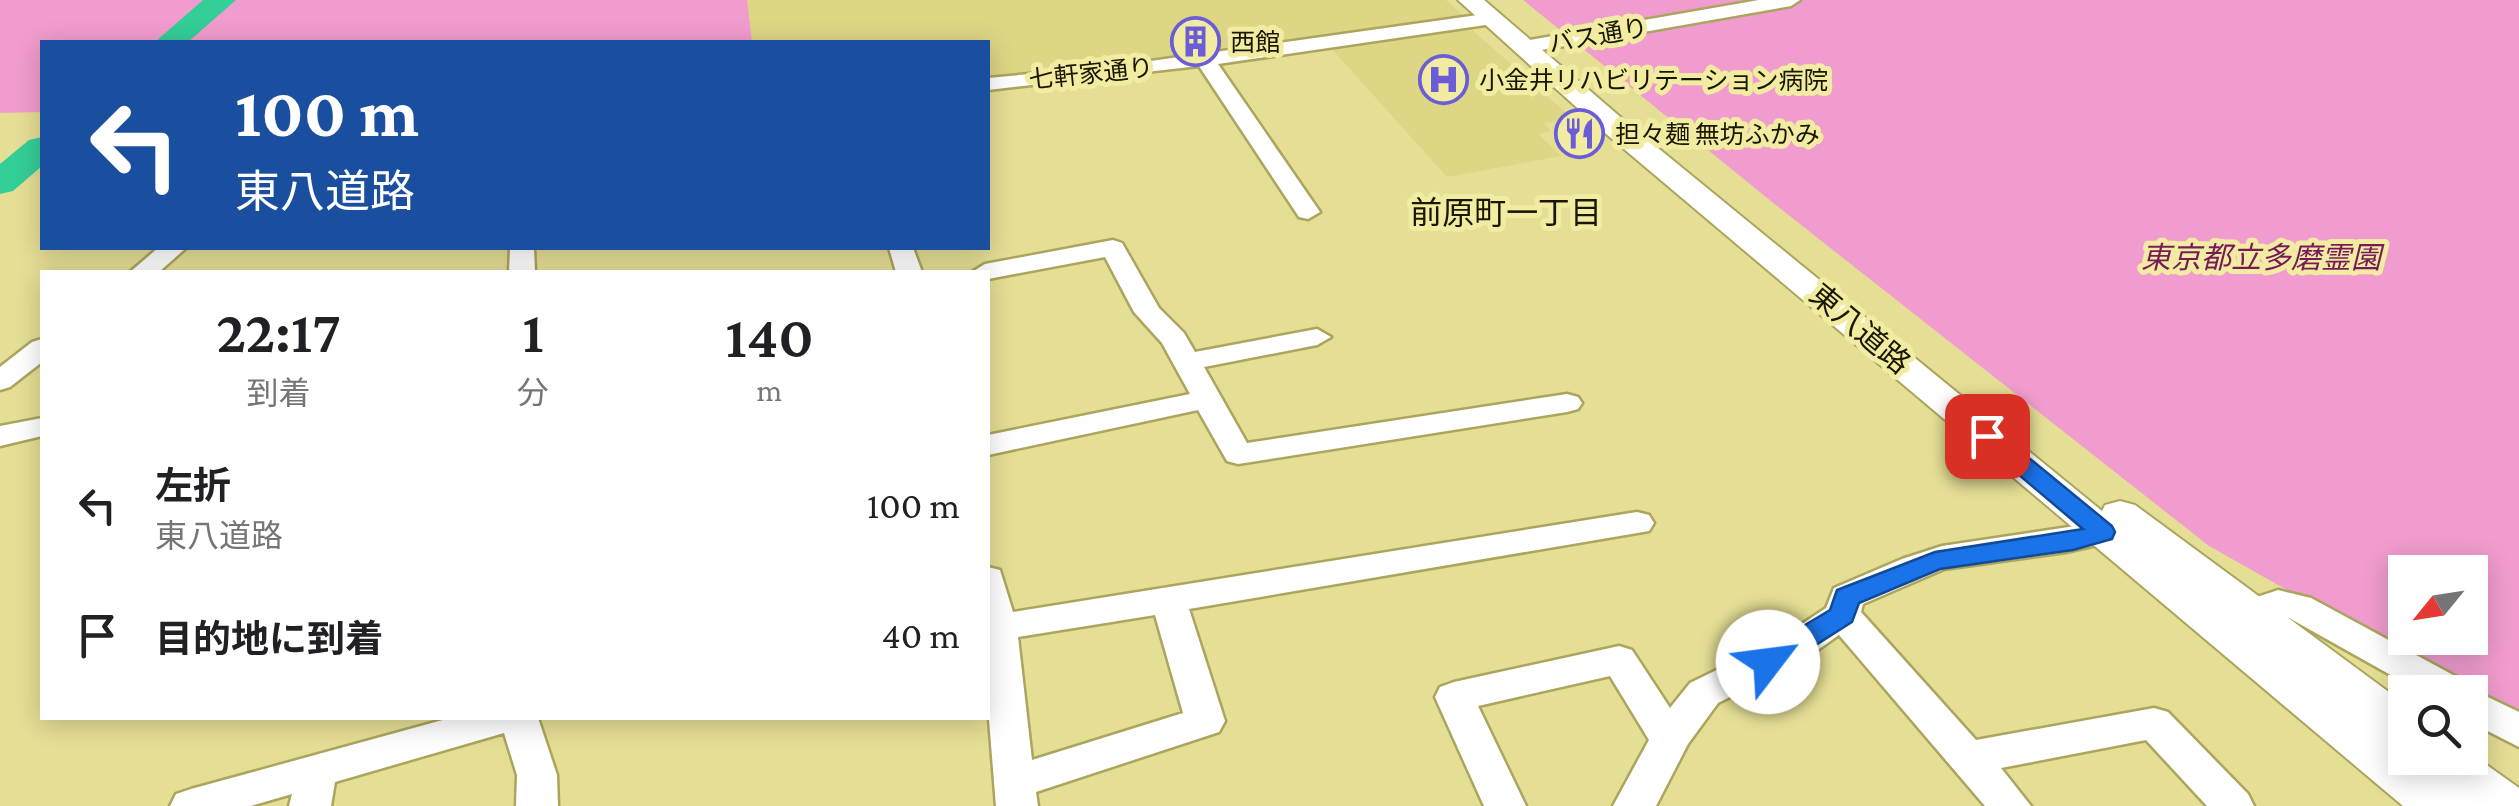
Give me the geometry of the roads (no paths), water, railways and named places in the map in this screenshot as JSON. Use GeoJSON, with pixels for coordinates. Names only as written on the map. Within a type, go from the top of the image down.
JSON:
{"type":"FeatureCollection","features":[{"type":"Feature","properties":{"kind":"main road","name":"東八道路"},"geometry":{"type":"LineString","coordinates":[[1503,19],[2102,532],[2440,806]]}},
{"type":"Feature","properties":{"kind":"main road","name":"東八道路"},"geometry":{"type":"LineString","coordinates":[[1503,19],[2136,528],[2388,718]]}},
{"type":"Feature","properties":{"kind":"main road"},"geometry":{"type":"LineString","coordinates":[[2463,775],[2504,806]]}},
{"type":"Feature","properties":{"kind":"street","name":"バス通り"},"geometry":{"type":"LineString","coordinates":[[1503,19],[1791,0]]}},
{"type":"Feature","properties":{"kind":"street","name":"七軒家通り"},"geometry":{"type":"LineString","coordinates":[[990,84],[1205,60],[1503,19]]}},
{"type":"Feature","properties":{"kind":"street"},"geometry":{"type":"LineString","coordinates":[[1205,60],[1308,212]]}},
{"type":"Feature","properties":{"kind":"street"},"geometry":{"type":"LineString","coordinates":[[990,271],[1113,248],[1148,312],[1174,339],[1238,454],[1567,403]]}},
{"type":"Feature","properties":{"kind":"street"},"geometry":{"type":"LineString","coordinates":[[146,270],[170,250]]}},
{"type":"Feature","properties":{"kind":"street"},"geometry":{"type":"LineString","coordinates":[[1187,362],[1317,337]]}},
{"type":"Feature","properties":{"kind":"street"},"geometry":{"type":"LineString","coordinates":[[0,380],[40,350]]}},
{"type":"Feature","properties":{"kind":"street"},"geometry":{"type":"LineString","coordinates":[[990,445],[1208,398]]}},
{"type":"Feature","properties":{"kind":"street"},"geometry":{"type":"LineString","coordinates":[[0,436],[40,427]]}},
{"type":"Feature","properties":{"kind":"street"},"geometry":{"type":"LineString","coordinates":[[993,629],[1637,522]]}},
{"type":"Feature","properties":{"kind":"street"},"geometry":{"type":"LineString","coordinates":[[1634,806],[1665,755],[1669,740],[1704,692],[1789,652],[1842,615],[1847,597],[1935,561],[2073,541],[2102,532]]}},
{"type":"Feature","properties":{"kind":"street"},"geometry":{"type":"LineString","coordinates":[[990,599],[1015,794],[1206,721],[1170,602]]}},
{"type":"Feature","properties":{"kind":"street"},"geometry":{"type":"LineString","coordinates":[[2249,613],[2278,604],[2298,607],[2421,675]]}},
{"type":"Feature","properties":{"kind":"street"},"geometry":{"type":"LineString","coordinates":[[1842,615],[2010,806]]}},
{"type":"Feature","properties":{"kind":"street"},"geometry":{"type":"LineString","coordinates":[[1505,806],[1454,697],[1619,660],[1669,740]]}},
{"type":"Feature","properties":{"kind":"street"},"geometry":{"type":"LineString","coordinates":[[2488,713],[2519,731]]}},
{"type":"Feature","properties":{"kind":"street"},"geometry":{"type":"LineString","coordinates":[[191,806],[314,788],[499,720]]}},
{"type":"Feature","properties":{"kind":"street"},"geometry":{"type":"LineString","coordinates":[[521,720],[537,775],[537,806]]}},
{"type":"Feature","properties":{"kind":"street"},"geometry":{"type":"LineString","coordinates":[[1969,758],[2154,723],[2233,806]]}},
{"type":"Feature","properties":{"kind":"waterway"},"geometry":{"type":"LineString","coordinates":[[172,40],[221,0]]}},
{"type":"Feature","properties":{"kind":"waterway"},"geometry":{"type":"LineString","coordinates":[[0,183],[40,150]]}},
{"type":"Feature","properties":{"kind":"place","name":"西館"},"geometry":{"type":"Point","coordinates":[1195,42]}},
{"type":"Feature","properties":{"kind":"place","name":"小金井リハビリテーション病院"},"geometry":{"type":"Point","coordinates":[1444,80]}},
{"type":"Feature","properties":{"kind":"place","name":"担々麺 無坊ふかみ"},"geometry":{"type":"Point","coordinates":[1580,134]}},
{"type":"Feature","properties":{"kind":"district","name":"前原町一丁目"},"geometry":{"type":"Point","coordinates":[1506,213]}},
{"type":"Feature","properties":{"kind":"park label","name":"東京都立多磨霊園"},"geometry":{"type":"Point","coordinates":[2261,258]}}]}
